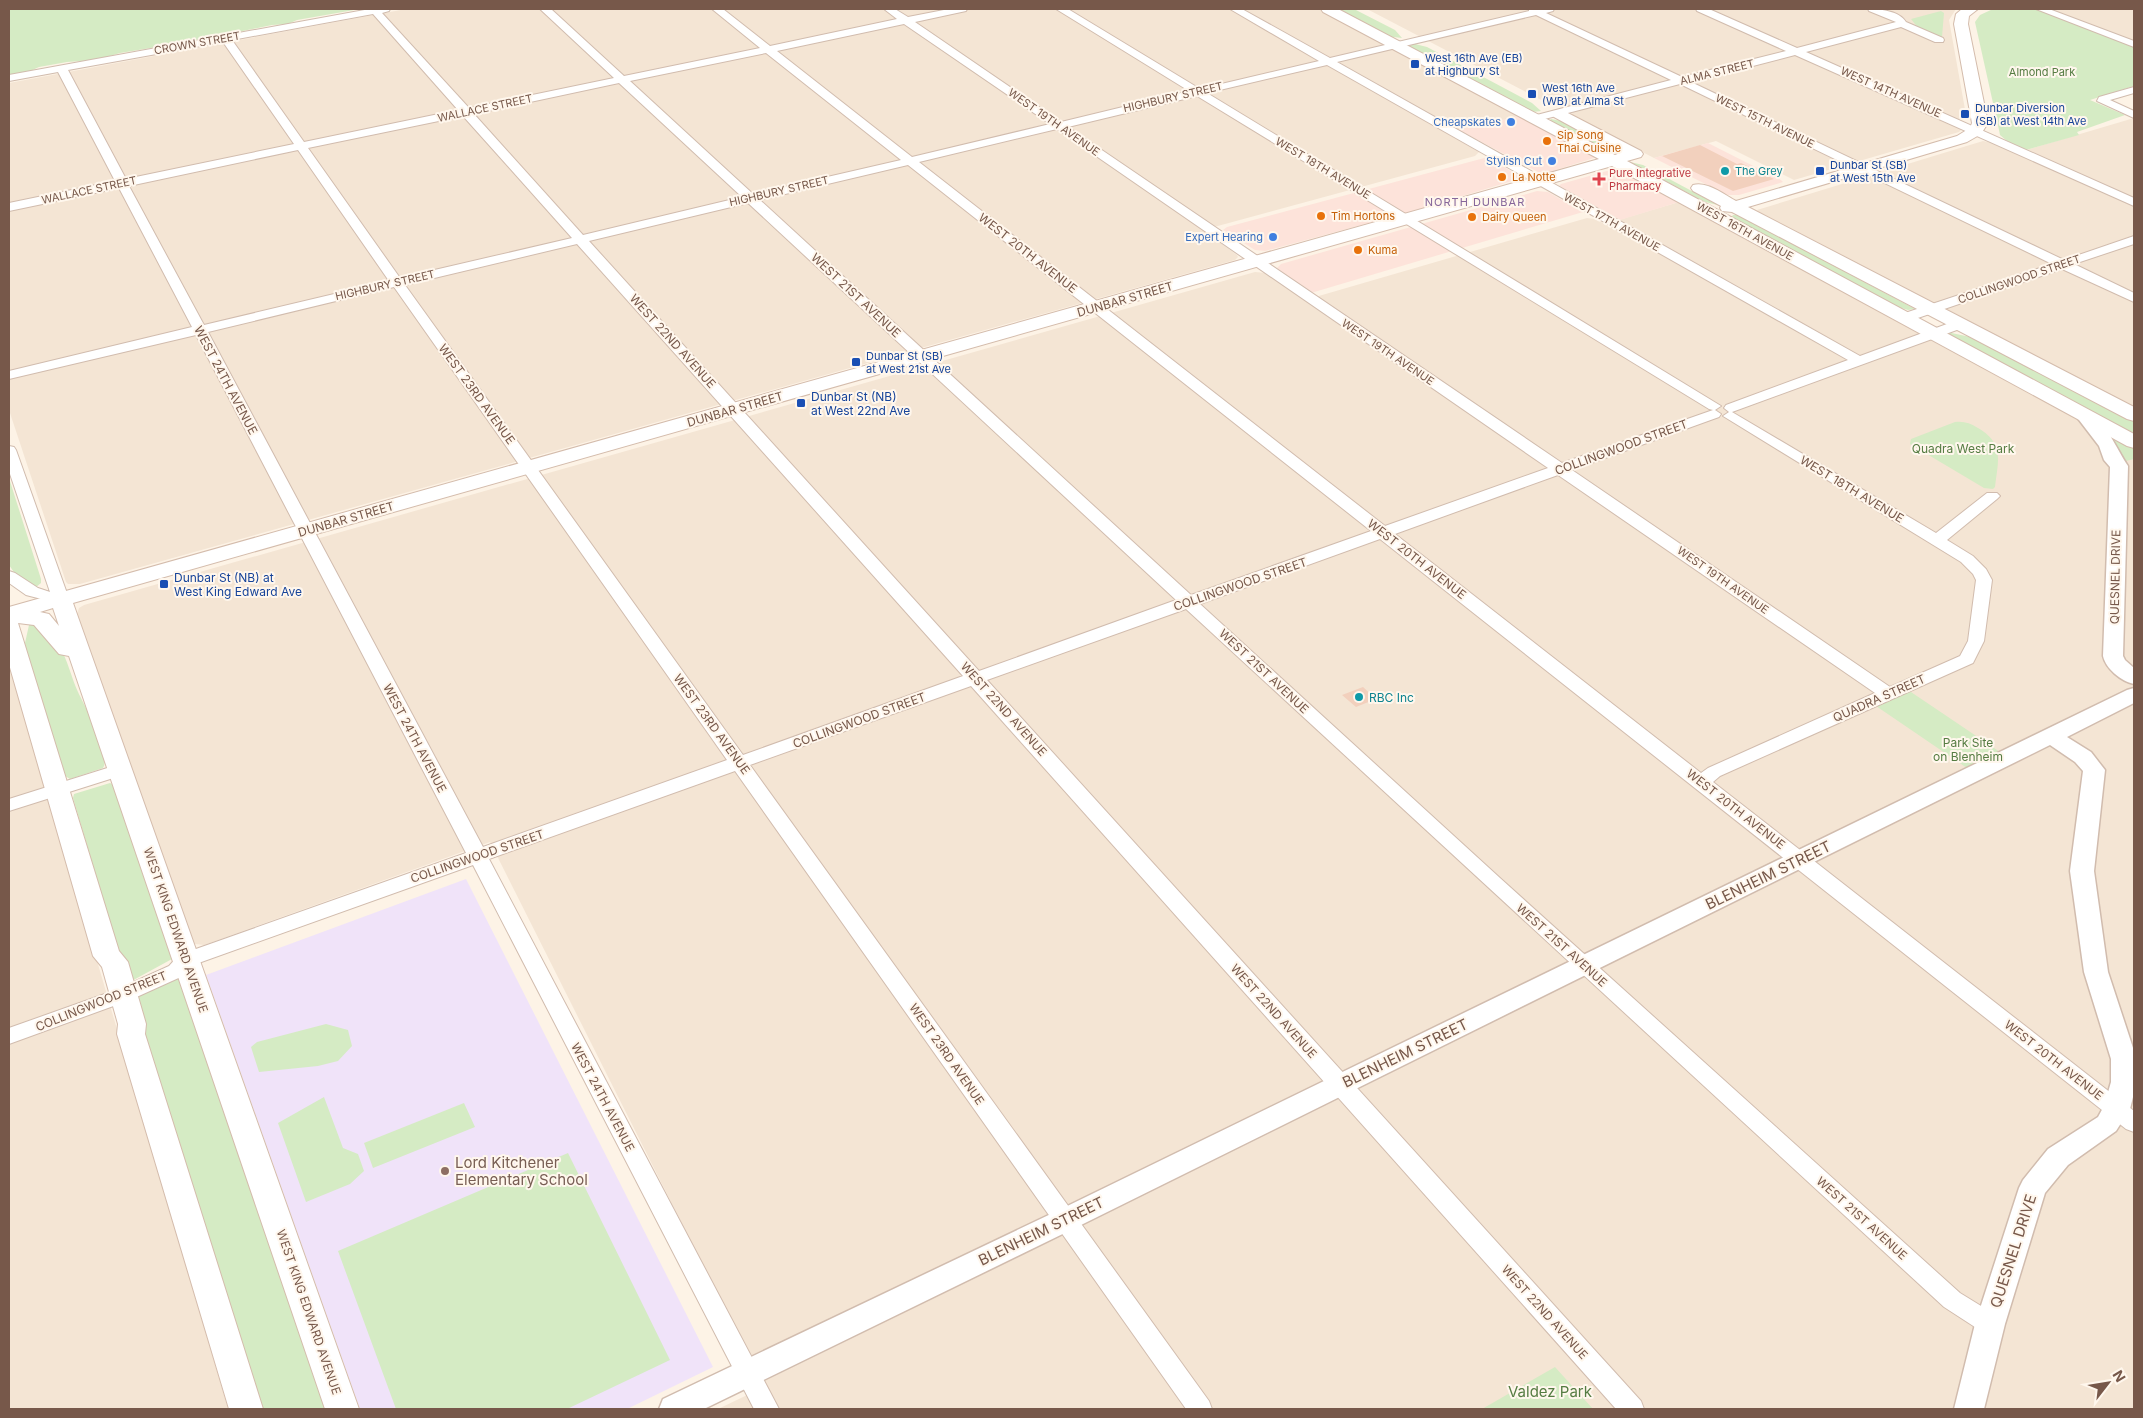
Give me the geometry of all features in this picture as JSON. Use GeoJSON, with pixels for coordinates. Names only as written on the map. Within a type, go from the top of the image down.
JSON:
{"type":"FeatureCollection","features":[{"type":"Feature","properties":{"kind":"main road","name":"WEST 16TH AVENUE"},"geometry":{"type":"LineString","coordinates":[[1328,9],[1397,37],[1533,119],[1712,212],[2134,442]]}},
{"type":"Feature","properties":{"kind":"main road"},"geometry":{"type":"LineString","coordinates":[[1712,212],[1962,140],[1976,130],[1980,123],[1980,115],[1961,24],[1963,14],[1971,9]]}},
{"type":"Feature","properties":{"kind":"main road","name":"WEST 16TH AVENUE"},"geometry":{"type":"LineString","coordinates":[[1397,37],[1416,39],[1440,52]]}},
{"type":"Feature","properties":{"kind":"main road"},"geometry":{"type":"LineString","coordinates":[[1540,104],[1557,113]]}},
{"type":"Feature","properties":{"kind":"main road","name":"DUNBAR STREET"},"geometry":{"type":"LineString","coordinates":[[9,615],[1257,262],[1406,218],[1613,161],[1642,158],[1557,113]]}},
{"type":"Feature","properties":{"kind":"main road","name":"WEST 16TH AVENUE"},"geometry":{"type":"LineString","coordinates":[[1670,172],[2134,415]]}},
{"type":"Feature","properties":{"kind":"main road","name":"WEST KING EDWARD AVENUE"},"geometry":{"type":"LineString","coordinates":[[62,600],[342,1409]]}},
{"type":"Feature","properties":{"kind":"main road"},"geometry":{"type":"LineString","coordinates":[[9,615],[41,619],[67,648],[79,651]]}},
{"type":"Feature","properties":{"kind":"main road"},"geometry":{"type":"LineString","coordinates":[[9,626],[107,956],[114,962],[132,1024],[131,1034],[246,1409]]}},
{"type":"Feature","properties":{"kind":"street","name":"WEST 21ST AVENUE"},"geometry":{"type":"LineString","coordinates":[[545,9],[1493,883],[1952,1300],[1990,1324]]}},
{"type":"Feature","properties":{"kind":"street","name":"WEST 20TH AVENUE"},"geometry":{"type":"LineString","coordinates":[[717,9],[2126,1116]]}},
{"type":"Feature","properties":{"kind":"street","name":"WEST 19TH AVENUE"},"geometry":{"type":"LineString","coordinates":[[889,9],[1888,694]]}},
{"type":"Feature","properties":{"kind":"street","name":"WALLACE STREET"},"geometry":{"type":"LineString","coordinates":[[9,207],[962,9]]}},
{"type":"Feature","properties":{"kind":"street","name":"WEST 18TH AVENUE"},"geometry":{"type":"LineString","coordinates":[[1061,9],[1937,540],[1973,564]]}},
{"type":"Feature","properties":{"kind":"street","name":"WEST 17TH AVENUE"},"geometry":{"type":"LineString","coordinates":[[1235,9],[1859,361]]}},
{"type":"Feature","properties":{"kind":"street"},"geometry":{"type":"LineString","coordinates":[[1416,39],[1533,10],[1550,9]]}},
{"type":"Feature","properties":{"kind":"street","name":"WEST 14TH AVENUE"},"geometry":{"type":"LineString","coordinates":[[1701,9],[2134,202]]}},
{"type":"Feature","properties":{"kind":"street"},"geometry":{"type":"LineString","coordinates":[[1873,9],[1939,40]]}},
{"type":"Feature","properties":{"kind":"street"},"geometry":{"type":"LineString","coordinates":[[2042,9],[2134,44]]}},
{"type":"Feature","properties":{"kind":"street","name":"CROWN STREET"},"geometry":{"type":"LineString","coordinates":[[9,78],[380,10]]}},
{"type":"Feature","properties":{"kind":"street","name":"WEST 22ND AVENUE"},"geometry":{"type":"LineString","coordinates":[[380,10],[466,112],[1632,1409]]}},
{"type":"Feature","properties":{"kind":"street","name":"WEST 15TH AVENUE"},"geometry":{"type":"LineString","coordinates":[[1533,10],[2134,298]]}},
{"type":"Feature","properties":{"kind":"street","name":"ALMA STREET"},"geometry":{"type":"LineString","coordinates":[[1533,119],[1902,24]]}},
{"type":"Feature","properties":{"kind":"street","name":"HIGHBURY STREET"},"geometry":{"type":"LineString","coordinates":[[9,375],[1327,60],[1397,37]]}},
{"type":"Feature","properties":{"kind":"street","name":"WEST 23RD AVENUE"},"geometry":{"type":"LineString","coordinates":[[225,38],[1200,1409]]}},
{"type":"Feature","properties":{"kind":"street","name":"WEST 24TH AVENUE"},"geometry":{"type":"LineString","coordinates":[[61,68],[478,856],[767,1409]]}},
{"type":"Feature","properties":{"kind":"street"},"geometry":{"type":"LineString","coordinates":[[2134,90],[2102,101],[2134,115]]}},
{"type":"Feature","properties":{"kind":"street","name":"COLLINGWOOD STREET"},"geometry":{"type":"LineString","coordinates":[[1904,318],[2134,240]]}},
{"type":"Feature","properties":{"kind":"street","name":"COLLINGWOOD STREET"},"geometry":{"type":"LineString","coordinates":[[9,1036],[123,994],[170,974],[186,960],[1384,533],[1560,468],[1921,340],[1960,324]]}},
{"type":"Feature","properties":{"kind":"street","name":"QUESNEL DRIVE"},"geometry":{"type":"LineString","coordinates":[[2085,416],[2108,445],[2113,460],[2127,465],[2113,656],[2115,663],[2134,678]]}},
{"type":"Feature","properties":{"kind":"street","name":"WEST KING EDWARD AVENUE"},"geometry":{"type":"LineString","coordinates":[[9,450],[62,600]]}},
{"type":"Feature","properties":{"kind":"street"},"geometry":{"type":"LineString","coordinates":[[1937,540],[1992,496]]}},
{"type":"Feature","properties":{"kind":"street","name":"QUADRA STREET"},"geometry":{"type":"LineString","coordinates":[[1702,782],[1714,772],[1967,659],[1976,641],[1984,580],[1973,564]]}},
{"type":"Feature","properties":{"kind":"street"},"geometry":{"type":"LineString","coordinates":[[9,576],[32,592],[62,600]]}},
{"type":"Feature","properties":{"kind":"street","name":"BLENHEIM STREET"},"geometry":{"type":"LineString","coordinates":[[674,1409],[1065,1220],[2134,695]]}},
{"type":"Feature","properties":{"kind":"street","name":"QUESNEL DRIVE"},"geometry":{"type":"LineString","coordinates":[[1969,1409],[1990,1324],[2033,1188],[2058,1157],[2106,1124],[2126,1116],[2124,1059],[2096,972],[2082,871],[2094,770],[2083,757],[2051,736]]}},
{"type":"Feature","properties":{"kind":"street"},"geometry":{"type":"LineString","coordinates":[[9,805],[120,770]]}},
{"type":"Feature","properties":{"kind":"shaded area"},"geometry":{"type":"Polygon","coordinates":[[[406,9],[1319,9],[1518,116],[1448,134],[1479,152],[1475,156],[1203,230],[1237,255],[1238,257],[1235,260],[80,584],[68,584],[9,410],[9,83],[406,9]]]}},
{"type":"Feature","properties":{"kind":"shaded area"},"geometry":{"type":"Polygon","coordinates":[[[1367,9],[1956,9],[1949,20],[1966,115],[1962,116],[1960,127],[1962,129],[1959,132],[1794,180],[1716,141],[1654,158],[1573,116],[1574,110],[1567,107],[1553,106],[1367,9]]]}},
{"type":"Feature","properties":{"kind":"shaded area"},"geometry":{"type":"Polygon","coordinates":[[[2050,9],[2134,9],[2134,41],[2050,9]]]}},
{"type":"Feature","properties":{"kind":"shaded area"},"geometry":{"type":"Polygon","coordinates":[[[1518,116],[1591,154],[1594,158],[1546,173],[1538,172],[1459,130],[1518,116]]]}},
{"type":"Feature","properties":{"kind":"shaded area"},"geometry":{"type":"Polygon","coordinates":[[[2134,118],[2134,410],[1760,214],[1757,210],[1983,141],[2026,150],[2134,118]]]}},
{"type":"Feature","properties":{"kind":"shaded area","name":"The Grey"},"geometry":{"type":"Polygon","coordinates":[[[1708,143],[1783,182],[1739,195],[1727,195],[1654,158],[1708,143]]]}},
{"type":"Feature","properties":{"kind":"shaded area"},"geometry":{"type":"Polygon","coordinates":[[[1488,157],[1522,178],[1413,211],[1265,251],[1255,250],[1223,230],[1227,227],[1488,157]]]}},
{"type":"Feature","properties":{"kind":"shaded area"},"geometry":{"type":"Polygon","coordinates":[[[1607,171],[1626,174],[1679,202],[1620,220],[1559,186],[1607,171]]]}},
{"type":"Feature","properties":{"kind":"shaded area"},"geometry":{"type":"Polygon","coordinates":[[[1537,191],[1548,192],[1583,212],[1311,293],[1277,268],[1281,264],[1537,191]]]}},
{"type":"Feature","properties":{"kind":"shaded area"},"geometry":{"type":"Polygon","coordinates":[[[1679,202],[2134,447],[2134,1409],[718,1409],[764,1387],[490,842],[204,945],[195,944],[193,941],[77,614],[79,608],[84,605],[1255,272],[1266,273],[1305,300],[1587,218],[1605,224],[1679,202]]]}},
{"type":"Feature","properties":{"kind":"shaded area"},"geometry":{"type":"Polygon","coordinates":[[[9,662],[105,988],[228,1409],[9,1409],[9,662]]]}},
{"type":"Feature","properties":{"kind":"shaded area","name":"Lord Kitchener Elementary School"},"geometry":{"type":"Polygon","coordinates":[[[466,879],[713,1367],[627,1409],[360,1409],[206,975],[466,879]]]}},
{"type":"Feature","properties":{"kind":"green space"},"geometry":{"type":"Polygon","coordinates":[[[9,9],[360,9],[297,20],[288,24],[272,25],[199,40],[183,41],[120,53],[96,60],[67,62],[39,67],[24,74],[9,76],[9,9]]]}},
{"type":"Feature","properties":{"kind":"green space"},"geometry":{"type":"Polygon","coordinates":[[[1333,9],[1354,9],[1395,30],[1402,38],[1385,36],[1333,9]]]}},
{"type":"Feature","properties":{"kind":"green space","name":"Almond Park"},"geometry":{"type":"Polygon","coordinates":[[[1993,9],[2035,9],[2134,46],[2134,86],[2090,100],[2125,115],[2077,132],[2079,135],[2026,150],[2007,141],[2000,135],[1975,22],[1980,15],[1993,9]]]}},
{"type":"Feature","properties":{"kind":"green space"},"geometry":{"type":"Polygon","coordinates":[[[1941,11],[1944,13],[1942,37],[1919,29],[1911,19],[1941,11]]]}},
{"type":"Feature","properties":{"kind":"green space"},"geometry":{"type":"Polygon","coordinates":[[[1415,44],[1427,47],[1532,103],[1541,111],[1533,112],[1415,52],[1409,46],[1415,44]]]}},
{"type":"Feature","properties":{"kind":"green space"},"geometry":{"type":"Polygon","coordinates":[[[1551,119],[1571,123],[1617,152],[1611,154],[1549,121],[1551,119]]]}},
{"type":"Feature","properties":{"kind":"green space"},"geometry":{"type":"Polygon","coordinates":[[[1630,162],[1643,165],[1718,205],[1705,202],[1630,162]]]}},
{"type":"Feature","properties":{"kind":"green space"},"geometry":{"type":"Polygon","coordinates":[[[1733,215],[1739,215],[1915,309],[1908,310],[1898,307],[1731,218],[1733,215]]]}},
{"type":"Feature","properties":{"kind":"green space"},"geometry":{"type":"Polygon","coordinates":[[[1947,332],[1975,338],[2134,422],[2134,437],[1951,339],[1945,335],[1947,332]]]}},
{"type":"Feature","properties":{"kind":"green space","name":"Quadra West Park"},"geometry":{"type":"Polygon","coordinates":[[[1955,422],[1964,422],[1978,428],[1987,434],[1996,447],[1998,461],[1995,487],[1993,489],[1984,488],[1910,444],[1911,439],[1955,422]]]}},
{"type":"Feature","properties":{"kind":"green space"},"geometry":{"type":"Polygon","coordinates":[[[2107,432],[2134,447],[2134,459],[2122,462],[2107,432]]]}},
{"type":"Feature","properties":{"kind":"green space"},"geometry":{"type":"Polygon","coordinates":[[[9,478],[41,579],[41,583],[35,588],[18,578],[9,565],[9,478]]]}},
{"type":"Feature","properties":{"kind":"green space"},"geometry":{"type":"Polygon","coordinates":[[[33,622],[53,639],[62,651],[101,742],[105,761],[103,768],[70,779],[65,776],[26,651],[25,643],[29,625],[33,622]]]}},
{"type":"Feature","properties":{"kind":"green space","name":"Park Site on Blenheim"},"geometry":{"type":"Polygon","coordinates":[[[1908,690],[2000,752],[1967,768],[1876,706],[1908,690]]]}},
{"type":"Feature","properties":{"kind":"green space"},"geometry":{"type":"Polygon","coordinates":[[[110,783],[114,785],[172,959],[128,983],[73,798],[74,794],[110,783]]]}},
{"type":"Feature","properties":{"kind":"green space"},"geometry":{"type":"Polygon","coordinates":[[[178,975],[325,1409],[261,1409],[253,1392],[135,1000],[138,996],[178,975]]]}},
{"type":"Feature","properties":{"kind":"green space"},"geometry":{"type":"Polygon","coordinates":[[[326,1024],[348,1030],[352,1046],[338,1061],[318,1066],[259,1072],[251,1047],[257,1042],[326,1024]]]}},
{"type":"Feature","properties":{"kind":"green space"},"geometry":{"type":"Polygon","coordinates":[[[324,1097],[343,1148],[358,1154],[364,1171],[350,1184],[306,1202],[278,1123],[324,1097]]]}},
{"type":"Feature","properties":{"kind":"green space"},"geometry":{"type":"Polygon","coordinates":[[[464,1103],[475,1127],[373,1168],[364,1143],[464,1103]]]}},
{"type":"Feature","properties":{"kind":"green space"},"geometry":{"type":"Polygon","coordinates":[[[568,1153],[670,1360],[567,1409],[396,1409],[338,1251],[568,1153]]]}},
{"type":"Feature","properties":{"kind":"green space","name":"Valdez Park"},"geometry":{"type":"Polygon","coordinates":[[[1555,1367],[1593,1409],[1482,1409],[1555,1367]]]}},
{"type":"Feature","properties":{"kind":"building","name":"The Grey"},"geometry":{"type":"Polygon","coordinates":[[[1700,145],[1737,164],[1741,163],[1774,179],[1733,191],[1662,156],[1700,145]]]}},
{"type":"Feature","properties":{"kind":"building","name":"RBC Inc"},"geometry":{"type":"Polygon","coordinates":[[[1363,687],[1376,699],[1356,707],[1342,695],[1363,687]]]}},
{"type":"Feature","properties":{"kind":"place","name":"West 16th Ave (EB) at Highbury St"},"geometry":{"type":"Point","coordinates":[1415,64]}},
{"type":"Feature","properties":{"kind":"place","name":"West 16th Ave (WB) at Alma St"},"geometry":{"type":"Point","coordinates":[1532,94]}},
{"type":"Feature","properties":{"kind":"place","name":"Dunbar Diversion (SB) at West 14th Ave"},"geometry":{"type":"Point","coordinates":[1965,114]}},
{"type":"Feature","properties":{"kind":"place","name":"Cheapskates"},"geometry":{"type":"Point","coordinates":[1511,122]}},
{"type":"Feature","properties":{"kind":"place","name":"Sip Song Thai Cuisine"},"geometry":{"type":"Point","coordinates":[1547,141]}},
{"type":"Feature","properties":{"kind":"place","name":"Stylish Cut"},"geometry":{"type":"Point","coordinates":[1552,161]}},
{"type":"Feature","properties":{"kind":"place","name":"The Grey"},"geometry":{"type":"Point","coordinates":[1725,171]}},
{"type":"Feature","properties":{"kind":"place","name":"Dunbar St (SB) at West 15th Ave"},"geometry":{"type":"Point","coordinates":[1820,171]}},
{"type":"Feature","properties":{"kind":"place","name":"La Notte"},"geometry":{"type":"Point","coordinates":[1502,177]}},
{"type":"Feature","properties":{"kind":"place","name":"Pure Integrative Pharmacy"},"geometry":{"type":"Point","coordinates":[1599,179]}},
{"type":"Feature","properties":{"kind":"place","name":"Tim Hortons"},"geometry":{"type":"Point","coordinates":[1321,216]}},
{"type":"Feature","properties":{"kind":"place","name":"Dairy Queen"},"geometry":{"type":"Point","coordinates":[1472,217]}},
{"type":"Feature","properties":{"kind":"place","name":"Expert Hearing"},"geometry":{"type":"Point","coordinates":[1273,237]}},
{"type":"Feature","properties":{"kind":"place","name":"Kuma"},"geometry":{"type":"Point","coordinates":[1358,250]}},
{"type":"Feature","properties":{"kind":"place","name":"Dunbar St (SB) at West 21st Ave"},"geometry":{"type":"Point","coordinates":[856,362]}},
{"type":"Feature","properties":{"kind":"place","name":"Dunbar St (NB) at West 22nd Ave"},"geometry":{"type":"Point","coordinates":[801,403]}},
{"type":"Feature","properties":{"kind":"place","name":"Dunbar St (NB) at West King Edward Ave"},"geometry":{"type":"Point","coordinates":[164,584]}},
{"type":"Feature","properties":{"kind":"place","name":"RBC Inc"},"geometry":{"type":"Point","coordinates":[1359,697]}},
{"type":"Feature","properties":{"kind":"place","name":"Lord Kitchener Elementary School"},"geometry":{"type":"Point","coordinates":[445,1171]}},
{"type":"Feature","properties":{"kind":"district","name":"NORTH DUNBAR"},"geometry":{"type":"Point","coordinates":[1475,202]}}]}
